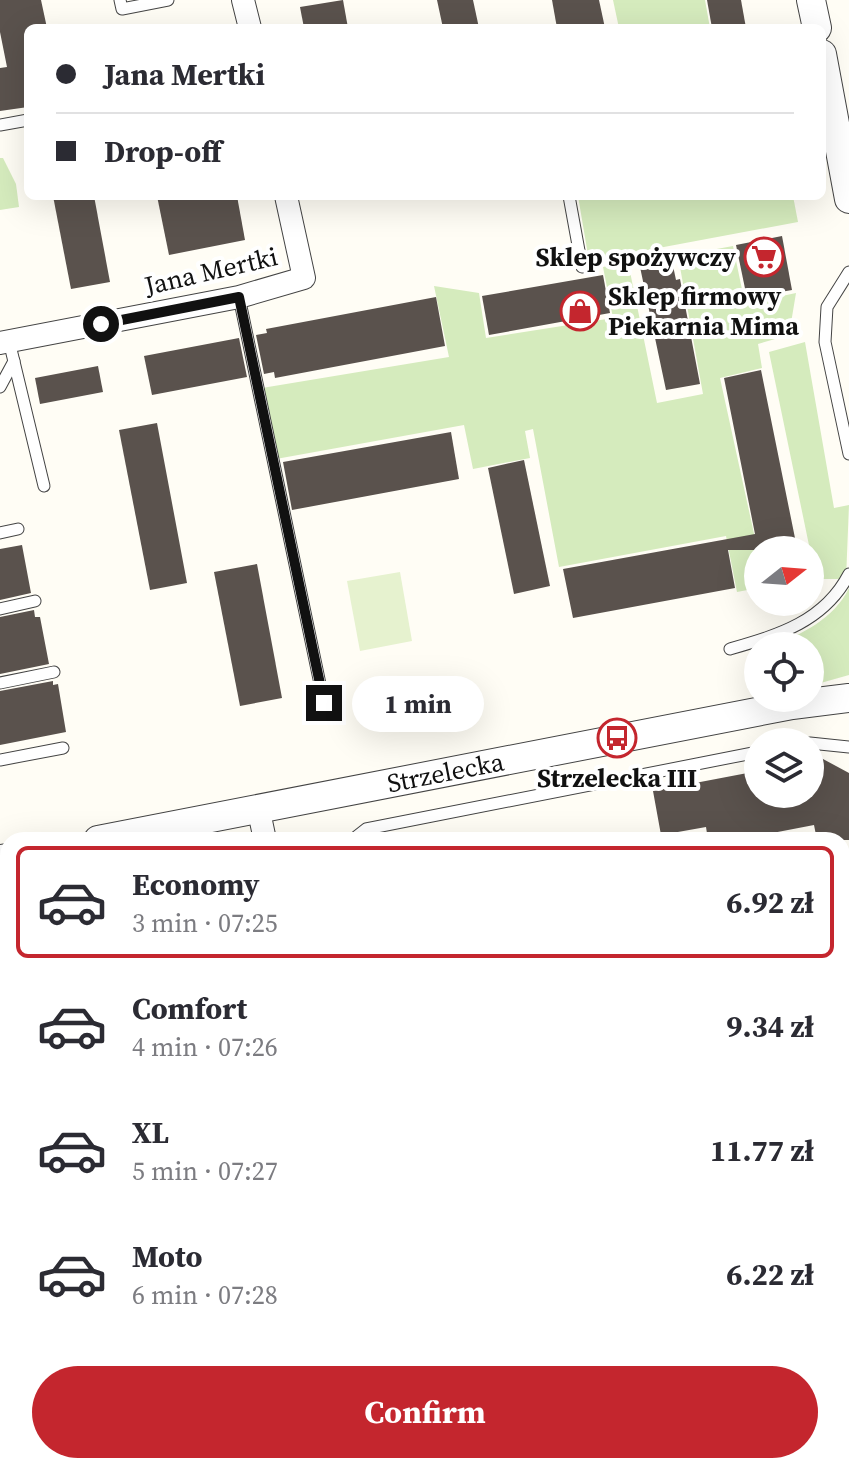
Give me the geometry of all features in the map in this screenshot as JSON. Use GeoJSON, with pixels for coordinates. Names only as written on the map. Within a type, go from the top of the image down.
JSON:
{"type":"FeatureCollection","features":[{"type":"Feature","properties":{"kind":"street"},"geometry":{"type":"LineString","coordinates":[[243,0],[249,24]]}},
{"type":"Feature","properties":{"kind":"street"},"geometry":{"type":"LineString","coordinates":[[811,0],[816,24]]}},
{"type":"Feature","properties":{"kind":"street"},"geometry":{"type":"LineString","coordinates":[[827,110],[844,145],[849,199]]}},
{"type":"Feature","properties":{"kind":"street","name":"Jana Mertki"},"geometry":{"type":"LineString","coordinates":[[8,348],[239,297],[304,278],[287,200]]}},
{"type":"Feature","properties":{"kind":"street","name":"Strzelecka"},"geometry":{"type":"LineString","coordinates":[[824,694],[849,686]]}},
{"type":"Feature","properties":{"kind":"street","name":"Strzelecka"},"geometry":{"type":"LineString","coordinates":[[824,701],[849,698]]}},
{"type":"Feature","properties":{"kind":"street","name":"Strzelecka"},"geometry":{"type":"LineString","coordinates":[[137,832],[755,712]]}},
{"type":"Feature","properties":{"kind":"street"},"geometry":{"type":"LineString","coordinates":[[258,807],[263,832]]}},
{"type":"Feature","properties":{"kind":"lane"},"geometry":{"type":"LineString","coordinates":[[120,0],[122,9],[168,0]]}},
{"type":"Feature","properties":{"kind":"lane"},"geometry":{"type":"LineString","coordinates":[[0,125],[24,121]]}},
{"type":"Feature","properties":{"kind":"lane"},"geometry":{"type":"LineString","coordinates":[[570,200],[582,267]]}},
{"type":"Feature","properties":{"kind":"lane"},"geometry":{"type":"LineString","coordinates":[[849,272],[827,307],[825,342],[849,454]]}},
{"type":"Feature","properties":{"kind":"lane"},"geometry":{"type":"LineString","coordinates":[[239,297],[324,703]]}},
{"type":"Feature","properties":{"kind":"lane"},"geometry":{"type":"LineString","coordinates":[[0,387],[8,348]]}},
{"type":"Feature","properties":{"kind":"lane"},"geometry":{"type":"LineString","coordinates":[[8,348],[44,486]]}},
{"type":"Feature","properties":{"kind":"lane"},"geometry":{"type":"LineString","coordinates":[[0,533],[18,529]]}},
{"type":"Feature","properties":{"kind":"lane"},"geometry":{"type":"LineString","coordinates":[[730,649],[792,631],[833,597],[849,574]]}},
{"type":"Feature","properties":{"kind":"lane"},"geometry":{"type":"LineString","coordinates":[[0,609],[35,601]]}},
{"type":"Feature","properties":{"kind":"lane"},"geometry":{"type":"LineString","coordinates":[[0,683],[54,672]]}},
{"type":"Feature","properties":{"kind":"lane"},"geometry":{"type":"LineString","coordinates":[[824,744],[849,747]]}},
{"type":"Feature","properties":{"kind":"lane"},"geometry":{"type":"LineString","coordinates":[[0,760],[63,748]]}},
{"type":"Feature","properties":{"kind":"lane"},"geometry":{"type":"LineString","coordinates":[[362,832],[744,755]]}},
{"type":"Feature","properties":{"kind":"green space"},"geometry":{"type":"Polygon","coordinates":[[[613,0],[705,0],[709,24],[618,24],[613,0]]]}},
{"type":"Feature","properties":{"kind":"green space"},"geometry":{"type":"Polygon","coordinates":[[[0,158],[3,158],[16,184],[19,207],[0,210],[0,158]]]}},
{"type":"Feature","properties":{"kind":"green space"},"geometry":{"type":"Polygon","coordinates":[[[579,200],[794,200],[798,222],[589,261],[579,200]]]}},
{"type":"Feature","properties":{"kind":"green space"},"geometry":{"type":"Polygon","coordinates":[[[733,246],[745,304],[796,293],[789,335],[758,344],[762,368],[720,378],[755,536],[744,536],[744,591],[737,592],[726,536],[559,567],[533,429],[525,431],[530,458],[473,469],[464,425],[276,459],[262,388],[449,357],[434,286],[479,293],[486,338],[613,318],[603,267],[628,262],[657,403],[703,394],[678,256],[733,246]]]}},
{"type":"Feature","properties":{"kind":"green space"},"geometry":{"type":"Polygon","coordinates":[[[805,342],[834,508],[849,505],[846,579],[824,579],[824,536],[807,536],[769,352],[805,342]]]}},
{"type":"Feature","properties":{"kind":"green space"},"geometry":{"type":"Polygon","coordinates":[[[400,572],[412,641],[360,651],[347,581],[400,572]]]}},
{"type":"Feature","properties":{"kind":"green space"},"geometry":{"type":"Polygon","coordinates":[[[849,588],[849,675],[824,682],[824,632],[804,632],[826,617],[849,588]]]}},
{"type":"Feature","properties":{"kind":"building"},"geometry":{"type":"Polygon","coordinates":[[[0,0],[41,0],[46,24],[24,24],[24,108],[0,111],[0,68],[7,67],[0,32],[0,0]]]}},
{"type":"Feature","properties":{"kind":"building"},"geometry":{"type":"Polygon","coordinates":[[[343,0],[347,24],[303,24],[300,7],[343,0]]]}},
{"type":"Feature","properties":{"kind":"building"},"geometry":{"type":"Polygon","coordinates":[[[437,0],[473,0],[478,24],[442,24],[437,0]]]}},
{"type":"Feature","properties":{"kind":"building"},"geometry":{"type":"Polygon","coordinates":[[[552,0],[599,0],[604,24],[556,24],[552,0]]]}},
{"type":"Feature","properties":{"kind":"building"},"geometry":{"type":"Polygon","coordinates":[[[707,0],[741,0],[745,24],[711,24],[707,0]]]}},
{"type":"Feature","properties":{"kind":"building"},"geometry":{"type":"Polygon","coordinates":[[[54,200],[95,200],[110,282],[71,289],[54,200]]]}},
{"type":"Feature","properties":{"kind":"building"},"geometry":{"type":"Polygon","coordinates":[[[158,200],[238,200],[245,240],[169,255],[158,200]]]}},
{"type":"Feature","properties":{"kind":"building"},"geometry":{"type":"Polygon","coordinates":[[[782,236],[792,290],[747,298],[736,245],[782,236]]]}},
{"type":"Feature","properties":{"kind":"building"},"geometry":{"type":"Polygon","coordinates":[[[672,261],[676,280],[680,279],[700,384],[666,390],[640,267],[672,261]]]}},
{"type":"Feature","properties":{"kind":"building"},"geometry":{"type":"Polygon","coordinates":[[[603,275],[610,313],[489,335],[482,296],[603,275]]]}},
{"type":"Feature","properties":{"kind":"building"},"geometry":{"type":"Polygon","coordinates":[[[436,297],[445,346],[275,378],[274,372],[264,374],[256,335],[267,333],[266,329],[436,297]]]}},
{"type":"Feature","properties":{"kind":"building"},"geometry":{"type":"Polygon","coordinates":[[[239,338],[247,377],[152,395],[144,356],[239,338]]]}},
{"type":"Feature","properties":{"kind":"building"},"geometry":{"type":"Polygon","coordinates":[[[98,366],[103,392],[40,404],[35,378],[98,366]]]}},
{"type":"Feature","properties":{"kind":"building"},"geometry":{"type":"Polygon","coordinates":[[[761,370],[795,536],[744,536],[755,534],[724,378],[761,370]]]}},
{"type":"Feature","properties":{"kind":"building"},"geometry":{"type":"Polygon","coordinates":[[[157,423],[187,583],[150,590],[119,430],[157,423]]]}},
{"type":"Feature","properties":{"kind":"building"},"geometry":{"type":"Polygon","coordinates":[[[451,432],[459,479],[292,510],[283,462],[451,432]]]}},
{"type":"Feature","properties":{"kind":"building"},"geometry":{"type":"Polygon","coordinates":[[[524,460],[550,586],[514,594],[488,468],[524,460]]]}},
{"type":"Feature","properties":{"kind":"building"},"geometry":{"type":"Polygon","coordinates":[[[744,536],[744,550],[728,550],[735,588],[573,618],[563,569],[744,536]]]}},
{"type":"Feature","properties":{"kind":"building"},"geometry":{"type":"Polygon","coordinates":[[[22,545],[31,593],[0,600],[0,549],[22,545]]]}},
{"type":"Feature","properties":{"kind":"building"},"geometry":{"type":"Polygon","coordinates":[[[257,564],[282,698],[240,706],[214,572],[257,564]]]}},
{"type":"Feature","properties":{"kind":"building"},"geometry":{"type":"Polygon","coordinates":[[[34,610],[35,617],[40,617],[49,664],[0,674],[0,617],[34,610]]]}},
{"type":"Feature","properties":{"kind":"building"},"geometry":{"type":"Polygon","coordinates":[[[53,681],[53,685],[58,684],[66,732],[0,745],[0,691],[53,681]]]}},
{"type":"Feature","properties":{"kind":"building"},"geometry":{"type":"Polygon","coordinates":[[[824,760],[849,773],[849,832],[815,832],[814,825],[778,832],[707,832],[706,827],[660,832],[653,791],[744,774],[744,808],[824,808],[824,760]]]}},
{"type":"Feature","properties":{"kind":"place","name":"Sklep spożywczy"},"geometry":{"type":"Point","coordinates":[764,257]}},
{"type":"Feature","properties":{"kind":"place","name":"Sklep firmowy Piekarnia Mima"},"geometry":{"type":"Point","coordinates":[580,311]}},
{"type":"Feature","properties":{"kind":"place","name":"Strzelecka III"},"geometry":{"type":"Point","coordinates":[617,738]}},
{"type":"Feature","properties":{"kind":"route"},"geometry":{"type":"LineString","coordinates":[[101,324],[239,297],[324,703]]}}]}
